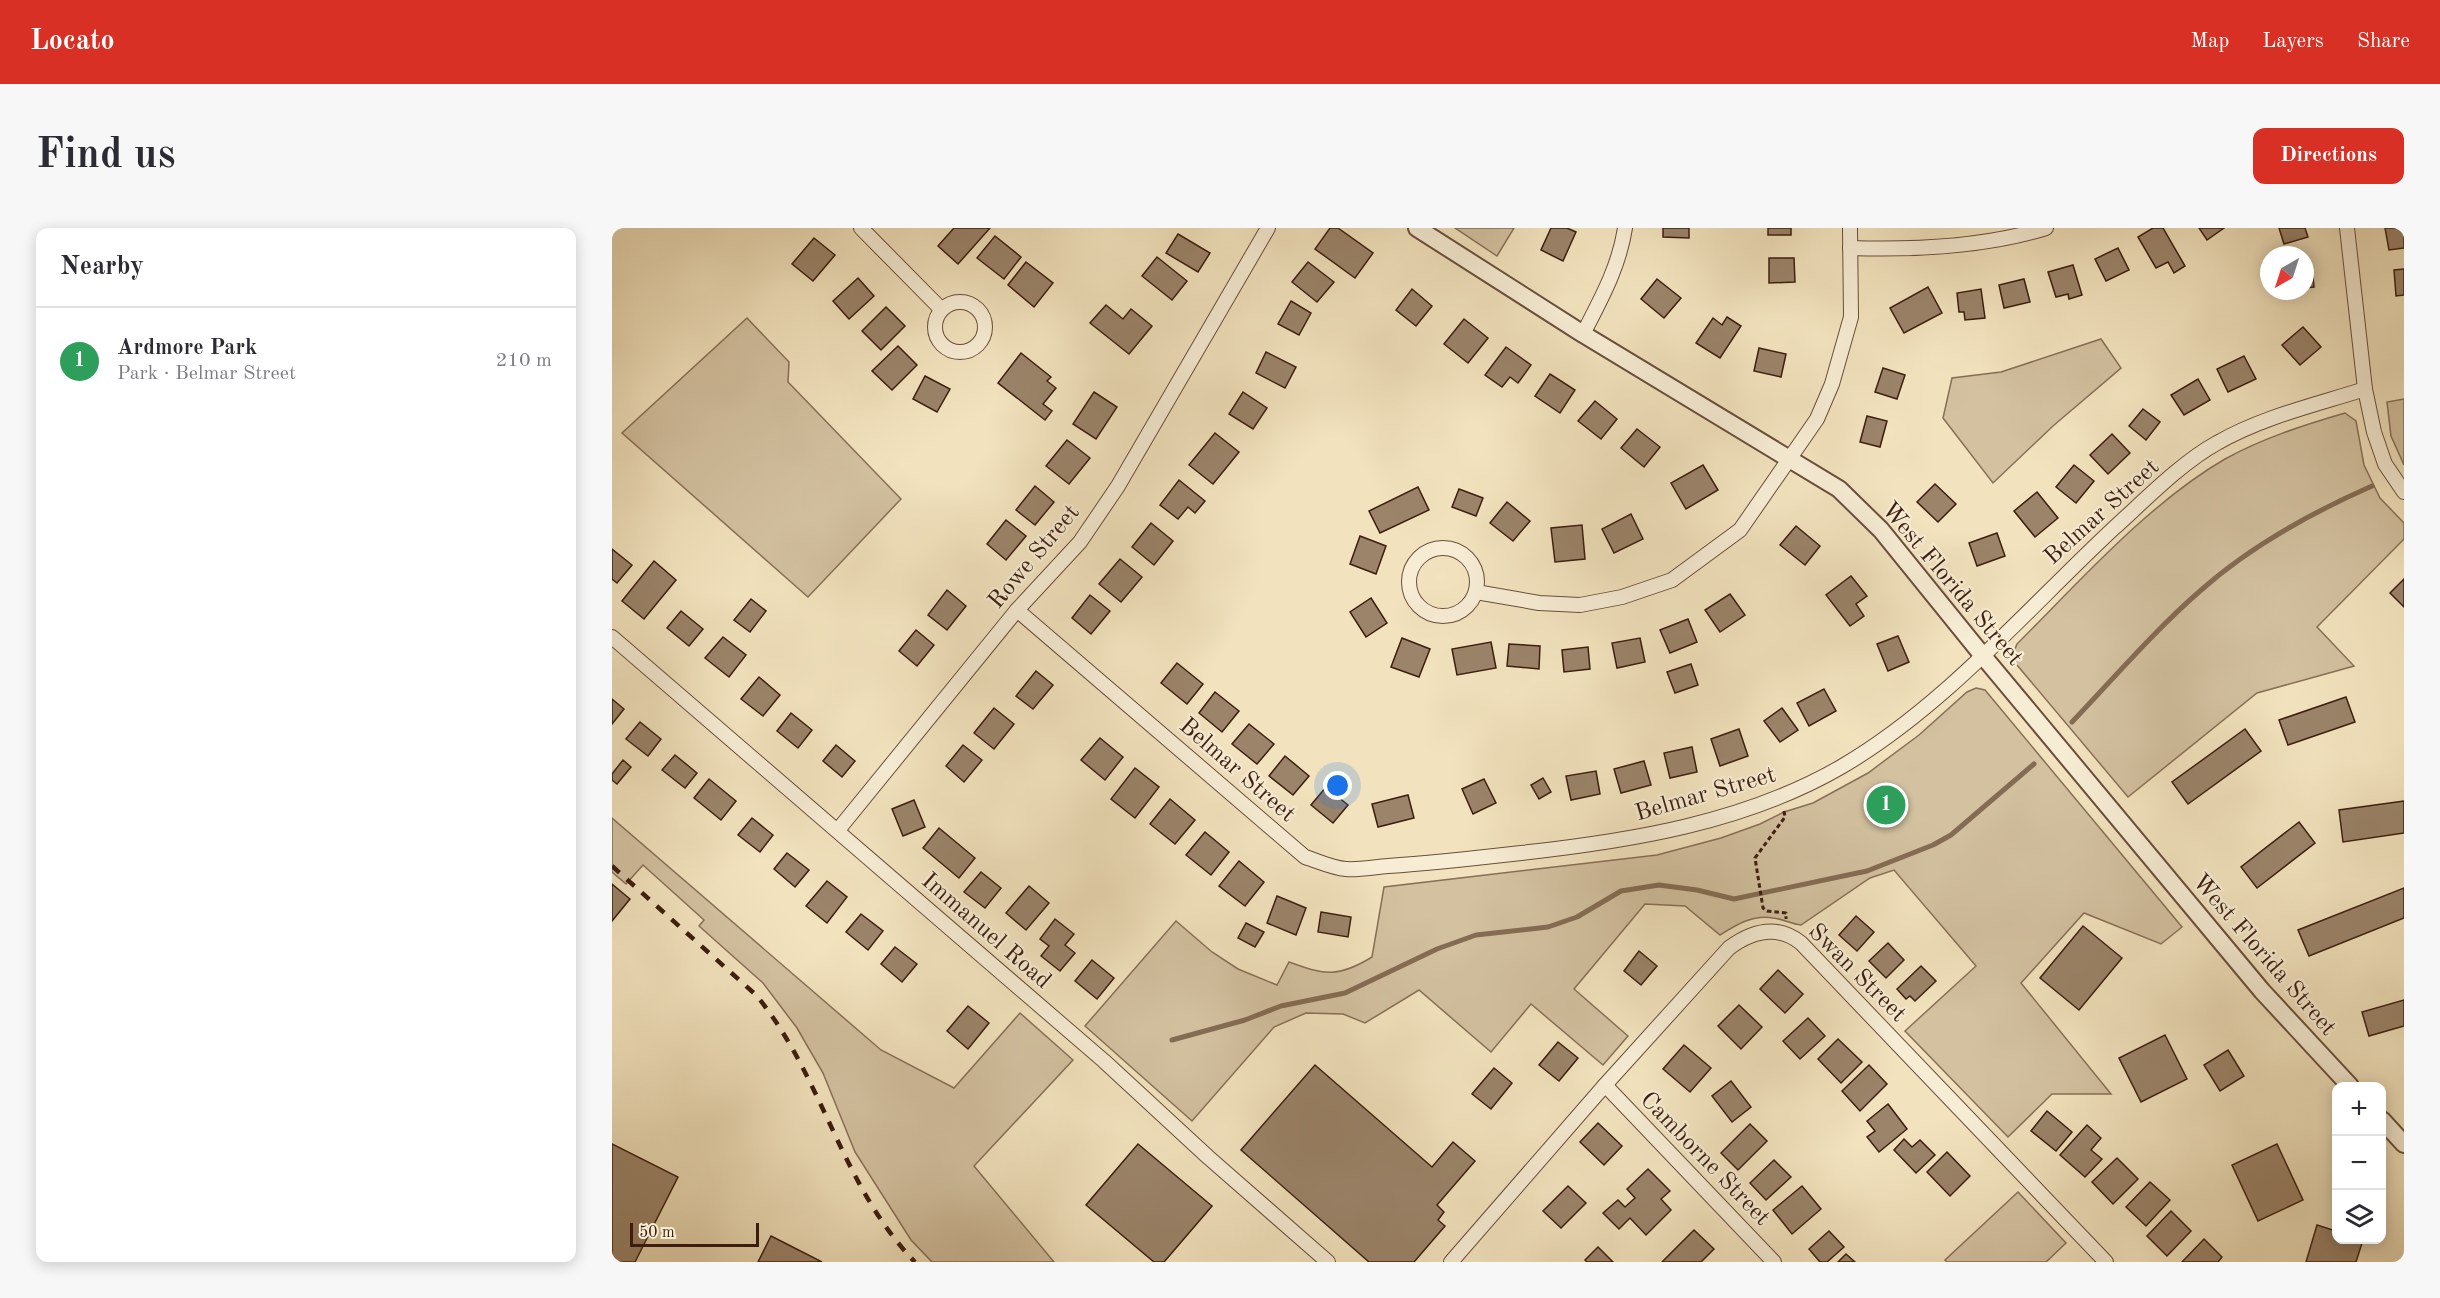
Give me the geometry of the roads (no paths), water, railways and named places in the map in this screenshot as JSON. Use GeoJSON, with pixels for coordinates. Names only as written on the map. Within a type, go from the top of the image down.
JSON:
{"type":"FeatureCollection","features":[{"type":"Feature","properties":{"kind":"street"},"geometry":{"type":"LineString","coordinates":[[861,228],[941,309]]}},
{"type":"Feature","properties":{"kind":"street","name":"Rowe Street"},"geometry":{"type":"LineString","coordinates":[[838,830],[1017,610],[1080,542],[1112,495],[1268,228]]}},
{"type":"Feature","properties":{"kind":"street","name":"West Florida Street"},"geometry":{"type":"LineString","coordinates":[[1417,228],[1583,334],[1839,489],[1881,530],[1983,657],[2262,991],[2346,1082]]}},
{"type":"Feature","properties":{"kind":"street"},"geometry":{"type":"LineString","coordinates":[[1583,334],[1613,275],[1621,254],[1625,228]]}},
{"type":"Feature","properties":{"kind":"street"},"geometry":{"type":"LineString","coordinates":[[1476,592],[1539,603],[1580,605],[1622,597],[1672,580],[1740,530],[1816,419],[1832,384],[1851,317],[1850,228]]}},
{"type":"Feature","properties":{"kind":"street"},"geometry":{"type":"LineString","coordinates":[[1850,248],[1937,247],[2046,228]]}},
{"type":"Feature","properties":{"kind":"street"},"geometry":{"type":"LineString","coordinates":[[2347,228],[2364,388],[2374,432],[2385,464],[2404,492]]}},
{"type":"Feature","properties":{"kind":"street","name":"Belmar Street"},"geometry":{"type":"LineString","coordinates":[[1017,610],[1305,857],[1344,869],[1560,849],[1672,831],[1779,797],[1841,767],[1896,730],[1983,657],[2054,585],[2160,486],[2214,444],[2258,423],[2364,388]]}},
{"type":"Feature","properties":{"kind":"street"},"geometry":{"type":"LineString","coordinates":[[1441,547],[1452,548],[1471,561],[1478,582],[1476,592],[1471,602],[1454,615],[1432,614],[1414,600],[1409,578],[1412,566],[1429,550],[1441,547]]}},
{"type":"Feature","properties":{"kind":"street","name":"Immanuel Road"},"geometry":{"type":"LineString","coordinates":[[612,637],[1104,1061],[1328,1262]]}},
{"type":"Feature","properties":{"kind":"street","name":"Swan Street"},"geometry":{"type":"LineString","coordinates":[[1451,1262],[1605,1085],[1729,948],[1750,934],[1772,931],[1784,933],[1801,943],[2106,1262]]}},
{"type":"Feature","properties":{"kind":"street","name":"Camborne Street"},"geometry":{"type":"LineString","coordinates":[[1605,1085],[1774,1262]]}},
{"type":"Feature","properties":{"kind":"street"},"geometry":{"type":"LineString","coordinates":[[2386,1124],[2404,1144]]}},
{"type":"Feature","properties":{"kind":"waterway"},"geometry":{"type":"LineString","coordinates":[[2072,722],[2167,622],[2219,575],[2282,532],[2372,486]]}},
{"type":"Feature","properties":{"kind":"waterway"},"geometry":{"type":"LineString","coordinates":[[1172,1040],[1245,1020],[1281,1006],[1345,993],[1437,949],[1476,935],[1548,927],[1577,917],[1621,891],[1659,885],[1697,890],[1734,899],[1867,871],[1933,845],[1951,835],[2034,764]]}},
{"type":"Feature","properties":{"kind":"railway"},"geometry":{"type":"LineString","coordinates":[[612,866],[756,995],[799,1060],[868,1200],[915,1262]]}},
{"type":"Feature","properties":{"kind":"place","name":"Ardmore Park"},"geometry":{"type":"Point","coordinates":[1886,805]}}]}
